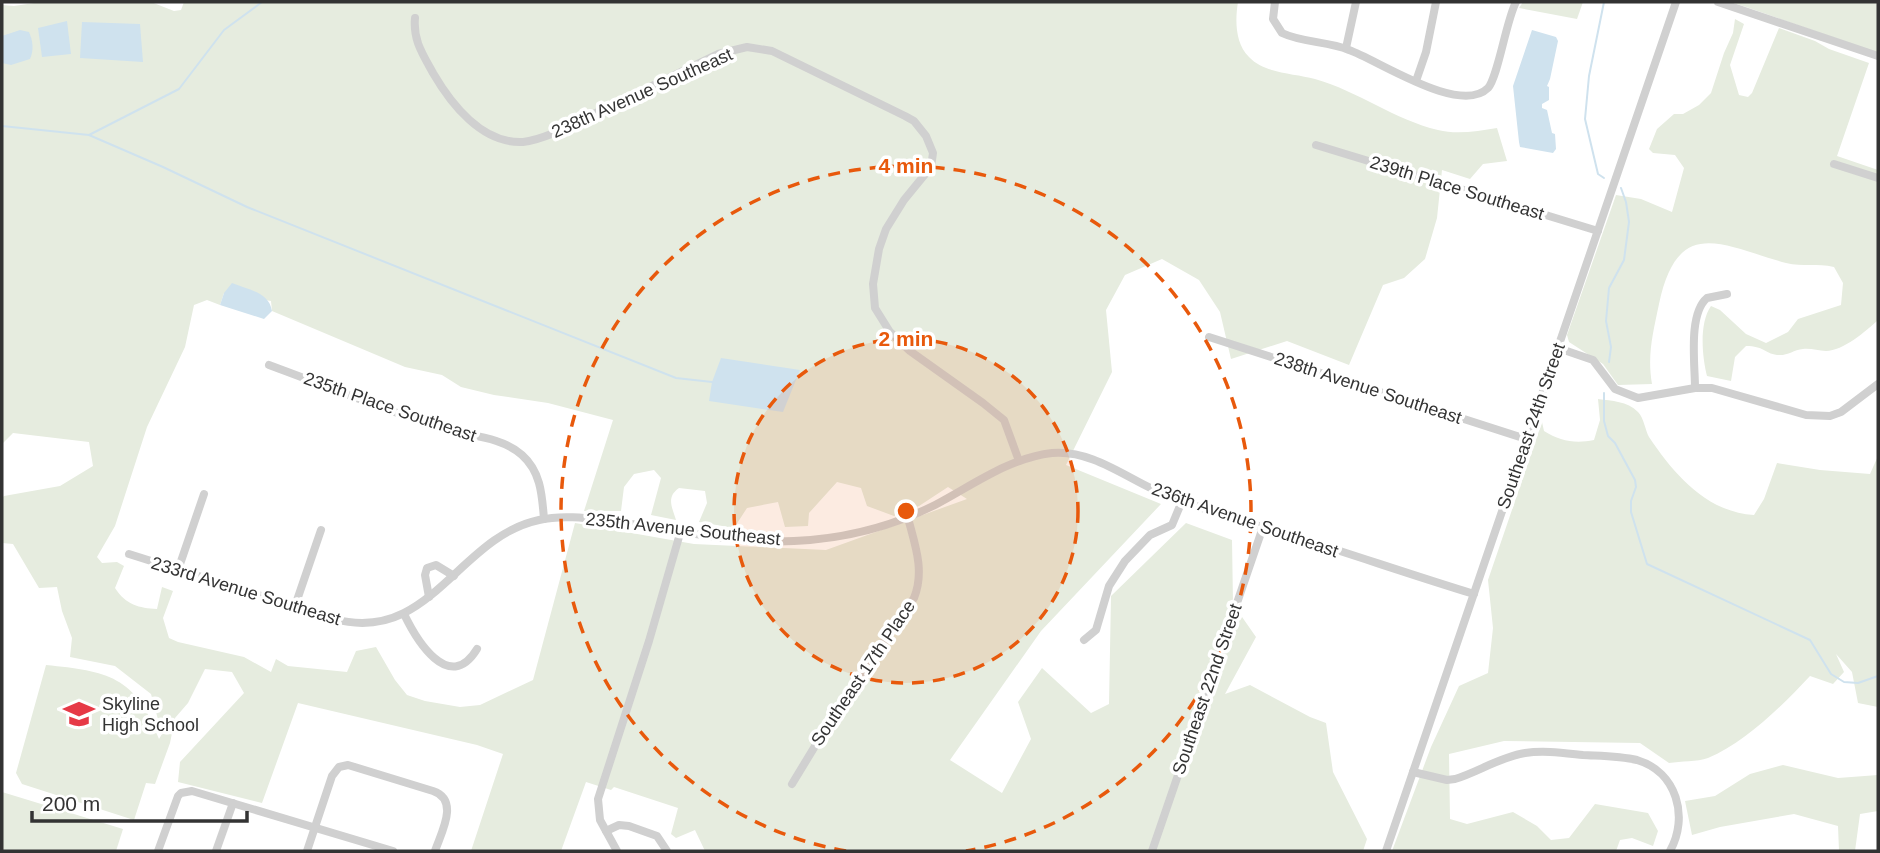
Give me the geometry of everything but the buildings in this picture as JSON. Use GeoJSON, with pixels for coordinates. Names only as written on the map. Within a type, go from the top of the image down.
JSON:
{"type":"FeatureCollection","features":[{"type":"Feature","properties":{"kind":"street"},"geometry":{"type":"LineString","coordinates":[[1275,2],[1273,19],[1278,30],[1287,35],[1346,48],[1416,81],[1446,93],[1459,94],[1480,93],[1487,89],[1493,77],[1509,15],[1516,2]]}},
{"type":"Feature","properties":{"kind":"street"},"geometry":{"type":"LineString","coordinates":[[1346,48],[1356,2]]}},
{"type":"Feature","properties":{"kind":"street"},"geometry":{"type":"LineString","coordinates":[[1416,81],[1426,52],[1436,2]]}},
{"type":"Feature","properties":{"kind":"street","name":"Southeast 24th Street"},"geometry":{"type":"LineString","coordinates":[[1386,851],[1676,2]]}},
{"type":"Feature","properties":{"kind":"street"},"geometry":{"type":"LineString","coordinates":[[1718,2],[1878,56]]}},
{"type":"Feature","properties":{"kind":"street","name":"238th Avenue Southeast"},"geometry":{"type":"LineString","coordinates":[[415,18],[416,44],[454,107],[477,126],[511,141],[534,141],[709,58],[747,47],[772,51],[914,121],[930,143],[933,153],[931,167],[904,200],[886,229],[874,275],[875,307],[890,332],[910,351],[1004,420],[1019,461]]}},
{"type":"Feature","properties":{"kind":"street","name":"239th Place Southeast"},"geometry":{"type":"LineString","coordinates":[[1316,145],[1598,232]]}},
{"type":"Feature","properties":{"kind":"street"},"geometry":{"type":"LineString","coordinates":[[1835,164],[1878,178]]}},
{"type":"Feature","properties":{"kind":"street"},"geometry":{"type":"LineString","coordinates":[[1695,388],[1695,332],[1698,311],[1707,298],[1727,294]]}},
{"type":"Feature","properties":{"kind":"street","name":"238th Avenue Southeast"},"geometry":{"type":"LineString","coordinates":[[1209,337],[1526,439]]}},
{"type":"Feature","properties":{"kind":"street"},"geometry":{"type":"LineString","coordinates":[[1558,348],[1592,360],[1615,389],[1630,397],[1648,397],[1695,388],[1720,389],[1806,415],[1830,416],[1841,412],[1878,384]]}},
{"type":"Feature","properties":{"kind":"street","name":"235th Place Southeast"},"geometry":{"type":"LineString","coordinates":[[269,365],[439,427],[501,442],[516,450],[529,462],[538,478],[544,519]]}},
{"type":"Feature","properties":{"kind":"street","name":"236th Avenue Southeast"},"geometry":{"type":"LineString","coordinates":[[1019,461],[1052,453],[1083,456],[1157,492],[1182,501],[1474,594]]}},
{"type":"Feature","properties":{"kind":"street","name":"235th Avenue Southeast"},"geometry":{"type":"LineString","coordinates":[[404,614],[429,597],[495,538],[523,524],[544,519],[581,517],[741,539],[794,541],[844,536],[908,517],[1019,461]]}},
{"type":"Feature","properties":{"kind":"street"},"geometry":{"type":"LineString","coordinates":[[178,570],[204,494]]}},
{"type":"Feature","properties":{"kind":"street"},"geometry":{"type":"LineString","coordinates":[[1084,640],[1096,630],[1109,586],[1125,561],[1150,534],[1172,524],[1182,501]]}},
{"type":"Feature","properties":{"kind":"street","name":"Southeast 17th Place"},"geometry":{"type":"LineString","coordinates":[[792,784],[840,705],[914,598],[920,571],[908,517]]}},
{"type":"Feature","properties":{"kind":"street","name":"Southeast 22nd Street"},"geometry":{"type":"LineString","coordinates":[[1152,851],[1263,527]]}},
{"type":"Feature","properties":{"kind":"street"},"geometry":{"type":"LineString","coordinates":[[295,606],[321,530]]}},
{"type":"Feature","properties":{"kind":"street"},"geometry":{"type":"LineString","coordinates":[[617,851],[598,810],[601,789],[649,641],[681,530]]}},
{"type":"Feature","properties":{"kind":"street","name":"233rd Avenue Southeast"},"geometry":{"type":"LineString","coordinates":[[129,554],[334,619],[371,624],[404,614]]}},
{"type":"Feature","properties":{"kind":"street"},"geometry":{"type":"LineString","coordinates":[[429,597],[425,575],[427,568],[436,565],[454,576]]}},
{"type":"Feature","properties":{"kind":"street"},"geometry":{"type":"LineString","coordinates":[[404,614],[421,646],[441,663],[462,663],[477,649]]}},
{"type":"Feature","properties":{"kind":"street"},"geometry":{"type":"LineString","coordinates":[[1413,772],[1447,780],[1455,779],[1511,757],[1539,752],[1624,758],[1646,764],[1660,772],[1677,800],[1680,825],[1670,851]]}},
{"type":"Feature","properties":{"kind":"street"},"geometry":{"type":"LineString","coordinates":[[307,851],[332,776],[340,768],[353,765],[439,793],[446,800],[448,811],[435,851]]}},
{"type":"Feature","properties":{"kind":"street"},"geometry":{"type":"LineString","coordinates":[[158,851],[175,801],[181,793],[192,791],[393,851]]}},
{"type":"Feature","properties":{"kind":"street"},"geometry":{"type":"LineString","coordinates":[[216,851],[233,803]]}},
{"type":"Feature","properties":{"kind":"street"},"geometry":{"type":"LineString","coordinates":[[606,831],[619,825],[657,835],[667,851]]}},
{"type":"Feature","properties":{"kind":"shaded area"},"geometry":{"type":"Polygon","coordinates":[[[41,2],[151,2],[174,11],[181,10],[184,2],[1238,2],[1236,24],[1241,45],[1249,57],[1263,67],[1331,84],[1407,119],[1438,130],[1460,132],[1497,128],[1507,161],[1483,164],[1470,179],[1442,170],[1437,218],[1425,259],[1404,278],[1383,285],[1349,365],[1287,341],[1231,359],[1220,312],[1199,280],[1162,259],[1125,275],[1106,310],[1112,372],[1066,465],[1161,504],[1041,631],[950,760],[1002,793],[1031,739],[1018,702],[1042,668],[1091,713],[1109,704],[1111,596],[1186,523],[1232,540],[1233,604],[1256,637],[1225,694],[1250,685],[1326,723],[1333,772],[1367,839],[1363,851],[705,851],[695,830],[676,838],[671,834],[678,808],[614,787],[611,790],[586,782],[561,851],[471,851],[503,754],[477,745],[298,703],[262,803],[178,782],[180,762],[244,693],[232,672],[205,669],[188,703],[175,718],[170,743],[155,784],[146,783],[134,820],[22,784],[16,773],[46,665],[86,670],[117,681],[129,689],[140,702],[159,739],[162,734],[151,694],[115,666],[70,657],[72,638],[57,587],[39,588],[13,544],[2,543],[4,496],[60,486],[93,466],[89,442],[13,433],[2,444],[2,5],[41,2]],[[224,293],[220,305],[207,300],[194,305],[185,347],[147,427],[115,526],[97,557],[102,563],[117,562],[124,566],[115,588],[133,604],[157,609],[162,587],[173,591],[163,618],[169,638],[244,657],[271,672],[276,659],[288,666],[347,672],[356,651],[376,647],[407,695],[460,707],[480,705],[533,680],[575,523],[694,544],[826,550],[967,499],[948,487],[919,506],[894,516],[867,506],[861,488],[837,482],[809,513],[808,526],[785,527],[778,502],[747,508],[734,528],[699,522],[707,503],[705,491],[679,488],[675,491],[671,502],[676,520],[651,515],[661,478],[654,470],[634,474],[624,487],[621,511],[584,511],[613,420],[548,403],[461,387],[442,375],[405,367],[272,311],[271,301],[224,293]]]}},
{"type":"Feature","properties":{"kind":"shaded area"},"geometry":{"type":"Polygon","coordinates":[[[1523,2],[1583,2],[1577,19],[1519,8],[1523,2]]]}},
{"type":"Feature","properties":{"kind":"shaded area"},"geometry":{"type":"Polygon","coordinates":[[[1730,2],[1878,2],[1878,53],[1746,7],[1730,2]]]}},
{"type":"Feature","properties":{"kind":"shaded area"},"geometry":{"type":"Polygon","coordinates":[[[1735,19],[1744,24],[1730,65],[1739,95],[1748,97],[1752,93],[1779,28],[1869,63],[1837,156],[1878,170],[1878,320],[1854,340],[1833,350],[1803,349],[1777,355],[1757,347],[1746,346],[1735,357],[1731,381],[1707,376],[1703,330],[1711,306],[1720,310],[1746,334],[1766,343],[1788,332],[1798,319],[1841,305],[1843,283],[1834,267],[1786,263],[1723,245],[1706,243],[1691,247],[1678,257],[1667,276],[1650,354],[1652,384],[1618,385],[1603,364],[1569,342],[1567,335],[1616,195],[1641,199],[1672,212],[1684,168],[1675,155],[1653,153],[1649,149],[1657,129],[1674,114],[1683,114],[1699,105],[1711,93],[1733,33],[1735,19]]]}},
{"type":"Feature","properties":{"kind":"shaded area"},"geometry":{"type":"Polygon","coordinates":[[[1598,399],[1619,402],[1634,408],[1642,417],[1649,437],[1681,477],[1706,499],[1737,512],[1754,515],[1764,499],[1777,463],[1870,474],[1878,456],[1878,707],[1858,703],[1852,672],[1836,654],[1844,672],[1833,684],[1810,676],[1776,711],[1749,733],[1708,758],[1669,763],[1640,743],[1504,741],[1449,754],[1450,819],[1467,824],[1513,812],[1537,826],[1551,840],[1569,838],[1595,804],[1648,813],[1658,831],[1653,846],[1632,838],[1620,840],[1616,851],[1392,851],[1431,747],[1459,686],[1488,673],[1493,628],[1488,580],[1542,422],[1544,431],[1556,437],[1574,442],[1594,440],[1600,420],[1598,399]]]}},
{"type":"Feature","properties":{"kind":"shaded area"},"geometry":{"type":"Polygon","coordinates":[[[1783,765],[1838,778],[1878,775],[1878,811],[1860,814],[1855,851],[1839,851],[1838,826],[1794,814],[1720,827],[1692,835],[1685,801],[1715,796],[1750,774],[1783,765]]]}},
{"type":"Feature","properties":{"kind":"shaded area"},"geometry":{"type":"Polygon","coordinates":[[[2,792],[123,829],[116,851],[2,851],[2,792]]]}},
{"type":"Feature","properties":{"kind":"water"},"geometry":{"type":"Polygon","coordinates":[[[67,21],[71,54],[42,57],[38,28],[67,21]]]}},
{"type":"Feature","properties":{"kind":"water"},"geometry":{"type":"Polygon","coordinates":[[[82,22],[140,24],[143,62],[80,58],[82,22]]]}},
{"type":"Feature","properties":{"kind":"water"},"geometry":{"type":"Polygon","coordinates":[[[20,30],[29,32],[32,42],[30,59],[11,65],[2,63],[2,36],[20,30]]]}},
{"type":"Feature","properties":{"kind":"water"},"geometry":{"type":"Polygon","coordinates":[[[1532,30],[1556,37],[1558,41],[1547,86],[1549,100],[1542,104],[1542,108],[1547,110],[1552,133],[1555,134],[1556,149],[1553,153],[1520,147],[1519,142],[1513,86],[1532,30]]]}},
{"type":"Feature","properties":{"kind":"water"},"geometry":{"type":"Polygon","coordinates":[[[232,283],[263,296],[272,311],[264,319],[220,305],[224,293],[232,283]]]}},
{"type":"Feature","properties":{"kind":"water"},"geometry":{"type":"Polygon","coordinates":[[[721,358],[800,370],[783,412],[709,401],[712,382],[721,358]]]}},
{"type":"Feature","properties":{"kind":"waterway"},"geometry":{"type":"LineString","coordinates":[[2,126],[89,135],[179,89],[224,30],[262,2]]}},
{"type":"Feature","properties":{"kind":"waterway"},"geometry":{"type":"LineString","coordinates":[[1604,2],[1589,76],[1585,119],[1598,174],[1604,178]]}},
{"type":"Feature","properties":{"kind":"waterway"},"geometry":{"type":"LineString","coordinates":[[89,135],[247,207],[676,378],[712,382]]}},
{"type":"Feature","properties":{"kind":"waterway"},"geometry":{"type":"LineString","coordinates":[[1609,362],[1611,347],[1606,321],[1609,288],[1624,260],[1629,222],[1621,188]]}},
{"type":"Feature","properties":{"kind":"waterway"},"geometry":{"type":"LineString","coordinates":[[1604,393],[1604,421],[1608,436],[1615,443],[1635,480],[1631,512],[1647,564],[1810,640],[1831,674],[1844,682],[1858,683],[1878,676]]}},
{"type":"Feature","properties":{"kind":"place","name":"Skyline High School"},"geometry":{"type":"Point","coordinates":[79,714]}}]}
